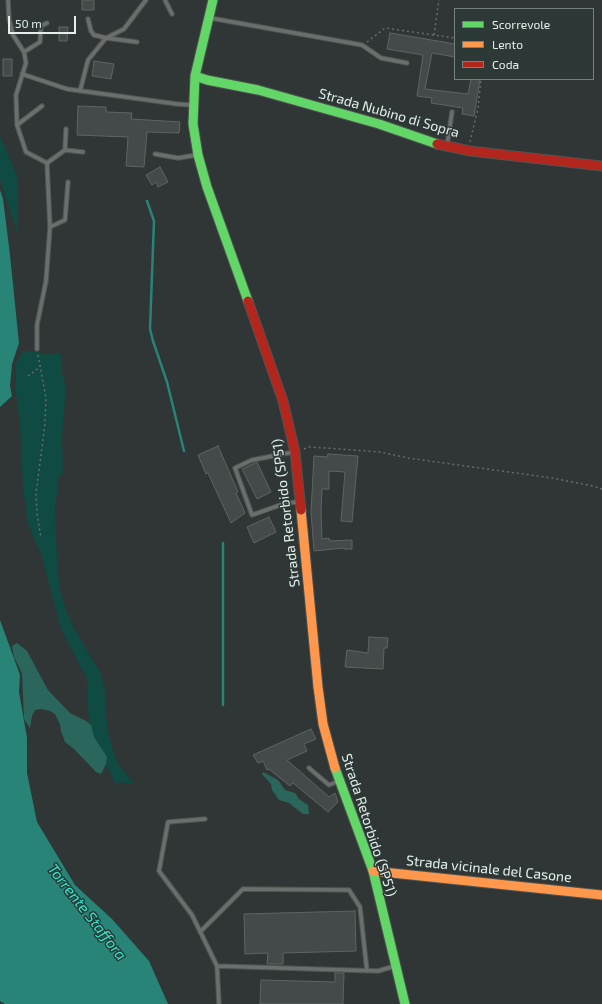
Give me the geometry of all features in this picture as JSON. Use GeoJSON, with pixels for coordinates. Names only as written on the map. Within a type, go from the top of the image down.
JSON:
{"type":"FeatureCollection","features":[{"type":"Feature","properties":{"kind":"street","name":"Strada Retorbido (SP51)"},"geometry":{"type":"LineString","coordinates":[[213,0],[195,76],[192,105],[193,124],[198,155],[207,187],[283,402],[295,452],[323,724],[333,762],[373,871],[405,1004]]}},
{"type":"Feature","properties":{"kind":"street","name":"Strada Nubino di Sopra"},"geometry":{"type":"LineString","coordinates":[[195,76],[207,80],[258,90],[372,122],[447,147],[602,166]]}},
{"type":"Feature","properties":{"kind":"street","name":"Strada vicinale del Casone"},"geometry":{"type":"LineString","coordinates":[[373,871],[602,895]]}},
{"type":"Feature","properties":{"kind":"lane"},"geometry":{"type":"LineString","coordinates":[[8,0],[9,19],[13,35],[24,52],[26,63],[16,95],[17,125],[26,152],[47,162]]}},
{"type":"Feature","properties":{"kind":"lane"},"geometry":{"type":"LineString","coordinates":[[80,91],[88,60],[106,38],[124,29],[146,0]]}},
{"type":"Feature","properties":{"kind":"lane"},"geometry":{"type":"LineString","coordinates":[[165,0],[172,14]]}},
{"type":"Feature","properties":{"kind":"lane"},"geometry":{"type":"LineString","coordinates":[[209,18],[362,45],[381,58],[407,63]]}},
{"type":"Feature","properties":{"kind":"lane"},"geometry":{"type":"LineString","coordinates":[[88,19],[94,36],[137,42]]}},
{"type":"Feature","properties":{"kind":"lane"},"geometry":{"type":"LineString","coordinates":[[24,52],[40,42],[41,26],[47,23]]}},
{"type":"Feature","properties":{"kind":"lane"},"geometry":{"type":"LineString","coordinates":[[22,74],[67,89],[192,105]]}},
{"type":"Feature","properties":{"kind":"lane"},"geometry":{"type":"LineString","coordinates":[[17,125],[42,106]]}},
{"type":"Feature","properties":{"kind":"lane"},"geometry":{"type":"LineString","coordinates":[[447,147],[452,112]]}},
{"type":"Feature","properties":{"kind":"lane"},"geometry":{"type":"LineString","coordinates":[[65,150],[66,129]]}},
{"type":"Feature","properties":{"kind":"lane"},"geometry":{"type":"LineString","coordinates":[[47,162],[65,150],[83,152]]}},
{"type":"Feature","properties":{"kind":"lane"},"geometry":{"type":"LineString","coordinates":[[154,154],[178,158],[198,155]]}},
{"type":"Feature","properties":{"kind":"lane"},"geometry":{"type":"LineString","coordinates":[[37,349],[37,325],[46,281],[50,227],[47,162]]}},
{"type":"Feature","properties":{"kind":"lane"},"geometry":{"type":"LineString","coordinates":[[50,227],[65,220],[68,182]]}},
{"type":"Feature","properties":{"kind":"lane"},"geometry":{"type":"LineString","coordinates":[[295,452],[252,460],[235,468],[252,514],[286,503],[301,502]]}},
{"type":"Feature","properties":{"kind":"lane"},"geometry":{"type":"LineString","coordinates":[[309,768],[329,784],[340,781]]}},
{"type":"Feature","properties":{"kind":"lane"},"geometry":{"type":"LineString","coordinates":[[205,819],[168,822],[159,871],[192,916],[217,966],[219,1004]]}},
{"type":"Feature","properties":{"kind":"lane"},"geometry":{"type":"LineString","coordinates":[[200,932],[243,889],[349,890],[360,907],[367,971]]}},
{"type":"Feature","properties":{"kind":"lane"},"geometry":{"type":"LineString","coordinates":[[217,966],[367,971],[378,971],[396,966]]}},
{"type":"Feature","properties":{"kind":"path"},"geometry":{"type":"LineString","coordinates":[[434,35],[439,0]]}},
{"type":"Feature","properties":{"kind":"path"},"geometry":{"type":"LineString","coordinates":[[362,45],[385,28],[454,38]]}},
{"type":"Feature","properties":{"kind":"path"},"geometry":{"type":"LineString","coordinates":[[470,151],[470,142],[478,108],[481,80]]}},
{"type":"Feature","properties":{"kind":"path"},"geometry":{"type":"LineString","coordinates":[[37,349],[46,398],[46,424],[36,493],[37,514],[41,538]]}},
{"type":"Feature","properties":{"kind":"path"},"geometry":{"type":"LineString","coordinates":[[28,376],[40,367]]}},
{"type":"Feature","properties":{"kind":"path"},"geometry":{"type":"LineString","coordinates":[[295,452],[309,447],[380,452],[408,458],[552,478],[594,486],[602,489]]}},
{"type":"Feature","properties":{"kind":"shaded area"},"geometry":{"type":"Polygon","coordinates":[[[0,136],[18,178],[18,235],[0,180],[0,136]]]}},
{"type":"Feature","properties":{"kind":"shaded area"},"geometry":{"type":"Polygon","coordinates":[[[23,351],[33,351],[47,355],[53,353],[61,354],[62,373],[65,385],[62,439],[63,475],[59,474],[55,509],[60,591],[74,628],[100,672],[105,691],[106,716],[109,736],[114,754],[119,765],[134,784],[118,782],[115,784],[89,726],[87,679],[61,629],[42,557],[28,524],[23,488],[20,424],[16,393],[16,363],[23,351]]]}},
{"type":"Feature","properties":{"kind":"shaded area"},"geometry":{"type":"Polygon","coordinates":[[[17,643],[27,651],[48,690],[70,713],[91,725],[94,737],[107,757],[106,764],[101,774],[96,772],[74,749],[65,742],[60,724],[55,714],[41,709],[35,710],[32,716],[30,728],[24,719],[22,673],[14,657],[12,646],[17,643]]]}},
{"type":"Feature","properties":{"kind":"shaded area"},"geometry":{"type":"Polygon","coordinates":[[[263,772],[278,780],[285,790],[295,793],[299,799],[308,805],[309,814],[303,814],[289,803],[279,800],[272,790],[271,784],[262,774],[263,772]]]}},
{"type":"Feature","properties":{"kind":"water"},"geometry":{"type":"Polygon","coordinates":[[[0,190],[3,199],[10,255],[19,343],[12,364],[10,386],[12,396],[0,407],[0,190]]]}},
{"type":"Feature","properties":{"kind":"water","name":"Torrente Staffora"},"geometry":{"type":"Polygon","coordinates":[[[0,620],[20,675],[19,692],[27,738],[27,773],[37,822],[75,885],[112,919],[149,961],[168,1004],[5,1004],[0,1001],[0,620]]]}},
{"type":"Feature","properties":{"kind":"building"},"geometry":{"type":"Polygon","coordinates":[[[82,0],[94,0],[94,10],[82,10],[82,0]]]}},
{"type":"Feature","properties":{"kind":"building"},"geometry":{"type":"Polygon","coordinates":[[[59,27],[68,27],[67,41],[59,41],[59,27]]]}},
{"type":"Feature","properties":{"kind":"building"},"geometry":{"type":"Polygon","coordinates":[[[390,33],[454,44],[454,57],[432,53],[425,89],[468,94],[471,80],[480,80],[474,116],[462,114],[463,108],[431,103],[432,98],[417,96],[423,55],[387,49],[390,33]]]}},
{"type":"Feature","properties":{"kind":"building"},"geometry":{"type":"Polygon","coordinates":[[[3,59],[12,59],[12,76],[3,76],[3,59]]]}},
{"type":"Feature","properties":{"kind":"building"},"geometry":{"type":"Polygon","coordinates":[[[94,61],[114,64],[111,79],[92,76],[94,61]]]}},
{"type":"Feature","properties":{"kind":"building"},"geometry":{"type":"Polygon","coordinates":[[[78,106],[106,107],[106,112],[132,113],[131,119],[180,122],[179,133],[147,132],[144,167],[126,166],[128,137],[77,135],[78,106]]]}},
{"type":"Feature","properties":{"kind":"building"},"geometry":{"type":"Polygon","coordinates":[[[160,167],[168,182],[158,187],[156,182],[152,185],[146,175],[160,167]]]}},
{"type":"Feature","properties":{"kind":"building"},"geometry":{"type":"Polygon","coordinates":[[[218,446],[238,492],[236,493],[245,513],[231,523],[198,455],[218,446]]]}},
{"type":"Feature","properties":{"kind":"building"},"geometry":{"type":"Polygon","coordinates":[[[328,454],[358,456],[352,522],[341,521],[345,472],[329,471],[329,489],[322,489],[322,539],[329,538],[330,541],[352,540],[352,549],[344,548],[314,551],[311,512],[314,456],[327,457],[328,454]]]}},
{"type":"Feature","properties":{"kind":"building"},"geometry":{"type":"Polygon","coordinates":[[[257,462],[271,492],[257,499],[242,469],[257,462]]]}},
{"type":"Feature","properties":{"kind":"building"},"geometry":{"type":"Polygon","coordinates":[[[269,517],[276,532],[254,543],[247,527],[269,517]]]}},
{"type":"Feature","properties":{"kind":"building"},"geometry":{"type":"Polygon","coordinates":[[[369,637],[388,638],[387,648],[384,648],[383,669],[345,667],[347,650],[368,653],[369,637]]]}},
{"type":"Feature","properties":{"kind":"building"},"geometry":{"type":"Polygon","coordinates":[[[311,729],[316,739],[304,744],[307,751],[287,760],[329,797],[335,793],[338,802],[328,812],[293,783],[290,786],[269,769],[267,770],[263,761],[258,763],[253,755],[311,729]]]}},
{"type":"Feature","properties":{"kind":"building"},"geometry":{"type":"Polygon","coordinates":[[[355,911],[356,951],[283,953],[283,964],[267,964],[268,953],[245,954],[244,914],[355,911]]]}},
{"type":"Feature","properties":{"kind":"building"},"geometry":{"type":"Polygon","coordinates":[[[335,973],[344,973],[343,1004],[260,1004],[261,980],[335,982],[335,973]]]}},
{"type":"Feature","properties":{"kind":"waterway"},"geometry":{"type":"LineString","coordinates":[[147,201],[154,221],[150,329],[167,382],[184,451]]}},
{"type":"Feature","properties":{"kind":"waterway"},"geometry":{"type":"LineString","coordinates":[[223,543],[223,705]]}},
{"type":"Feature","properties":{"kind":"traffic: fast"},"geometry":{"type":"LineString","coordinates":[[213,0],[195,76],[193,124],[198,155],[207,187],[248,301]]}},
{"type":"Feature","properties":{"kind":"traffic: fast"},"geometry":{"type":"LineString","coordinates":[[195,76],[207,80],[258,90],[379,124],[437,144]]}},
{"type":"Feature","properties":{"kind":"traffic: fast"},"geometry":{"type":"LineString","coordinates":[[335,768],[373,871],[405,1004]]}},
{"type":"Feature","properties":{"kind":"traffic: slow"},"geometry":{"type":"LineString","coordinates":[[301,510],[318,687],[323,724],[335,768]]}},
{"type":"Feature","properties":{"kind":"traffic: slow"},"geometry":{"type":"LineString","coordinates":[[373,871],[602,895]]}},
{"type":"Feature","properties":{"kind":"traffic: jam"},"geometry":{"type":"LineString","coordinates":[[437,144],[470,151],[602,166]]}},
{"type":"Feature","properties":{"kind":"traffic: jam"},"geometry":{"type":"LineString","coordinates":[[248,301],[283,401],[295,452],[301,510]]}}]}
